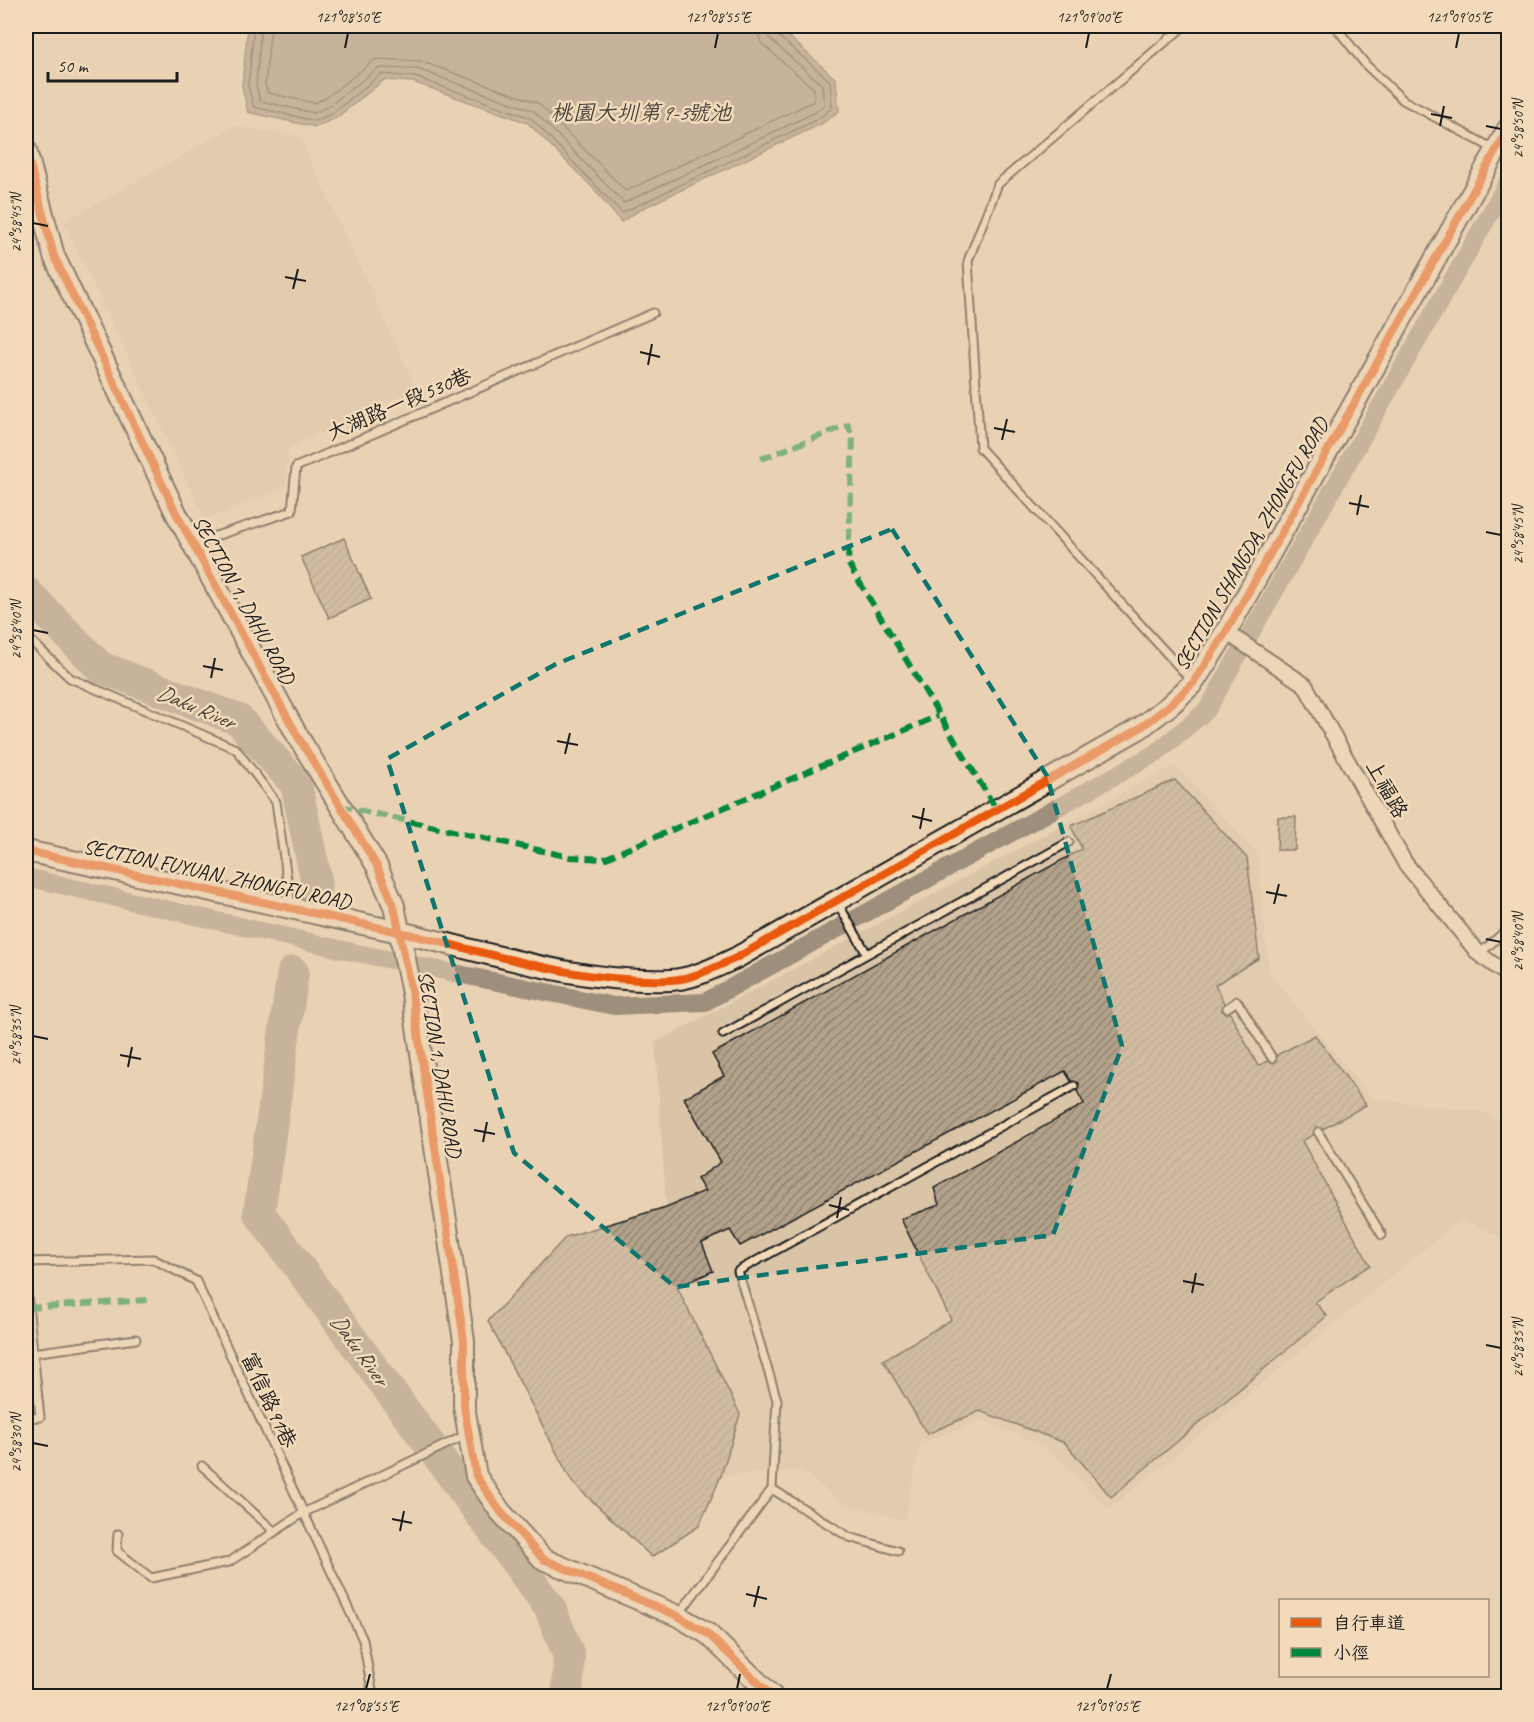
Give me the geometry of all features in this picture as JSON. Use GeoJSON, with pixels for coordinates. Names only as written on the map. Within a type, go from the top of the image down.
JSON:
{"type":"FeatureCollection","features":[{"type":"Feature","properties":{"kind":"street","name":"SECTION SHANGDA, ZHONGFU ROAD"},"geometry":{"type":"LineString","coordinates":[[401,932],[561,971],[620,979],[674,980],[706,971],[736,958],[838,903],[1140,728],[1170,705],[1193,683],[1231,635],[1495,150],[1509,129]]}},
{"type":"Feature","properties":{"kind":"street","name":"SECTION 1, DAHU ROAD"},"geometry":{"type":"LineString","coordinates":[[26,150],[54,256],[193,543],[297,735],[377,866],[394,906],[412,993],[464,1341],[464,1406],[476,1476],[500,1511],[543,1559],[678,1616],[708,1634],[772,1696]]}},
{"type":"Feature","properties":{"kind":"street","name":"上福路"},"geometry":{"type":"LineString","coordinates":[[1231,635],[1305,685],[1405,863],[1479,954],[1509,975]]}},
{"type":"Feature","properties":{"kind":"street","name":"SECTION FUYUAN, ZHONGFU ROAD"},"geometry":{"type":"LineString","coordinates":[[26,851],[401,932]]}},
{"type":"Feature","properties":{"kind":"lane"},"geometry":{"type":"LineString","coordinates":[[1184,26],[998,184],[968,261],[980,448],[1193,683]]}},
{"type":"Feature","properties":{"kind":"lane"},"geometry":{"type":"LineString","coordinates":[[1335,26],[1366,65],[1403,100],[1495,150]]}},
{"type":"Feature","properties":{"kind":"lane","name":"大湖路一段530巷"},"geometry":{"type":"LineString","coordinates":[[193,543],[292,512],[296,466],[653,313]]}},
{"type":"Feature","properties":{"kind":"lane"},"geometry":{"type":"LineString","coordinates":[[26,636],[70,678],[236,749],[276,802],[291,908]]}},
{"type":"Feature","properties":{"kind":"lane"},"geometry":{"type":"LineString","coordinates":[[26,835],[26,851]]}},
{"type":"Feature","properties":{"kind":"lane"},"geometry":{"type":"LineString","coordinates":[[723,1034],[1069,842]]}},
{"type":"Feature","properties":{"kind":"lane"},"geometry":{"type":"LineString","coordinates":[[838,903],[867,954]]}},
{"type":"Feature","properties":{"kind":"lane"},"geometry":{"type":"LineString","coordinates":[[1479,954],[1509,929]]}},
{"type":"Feature","properties":{"kind":"lane"},"geometry":{"type":"LineString","coordinates":[[1227,1008],[1237,1001],[1272,1058]]}},
{"type":"Feature","properties":{"kind":"lane"},"geometry":{"type":"LineString","coordinates":[[678,1616],[772,1489],[777,1400],[738,1271],[1074,1086]]}},
{"type":"Feature","properties":{"kind":"lane"},"geometry":{"type":"LineString","coordinates":[[1318,1132],[1382,1235]]}},
{"type":"Feature","properties":{"kind":"lane","name":"富信路91巷"},"geometry":{"type":"LineString","coordinates":[[26,1262],[153,1259],[196,1281],[363,1640],[373,1696]]}},
{"type":"Feature","properties":{"kind":"lane"},"geometry":{"type":"LineString","coordinates":[[26,1285],[40,1417],[26,1418]]}},
{"type":"Feature","properties":{"kind":"lane"},"geometry":{"type":"LineString","coordinates":[[32,1353],[136,1339]]}},
{"type":"Feature","properties":{"kind":"lane"},"geometry":{"type":"LineString","coordinates":[[118,1534],[117,1551],[151,1578],[229,1562],[303,1513],[468,1434]]}},
{"type":"Feature","properties":{"kind":"lane"},"geometry":{"type":"LineString","coordinates":[[202,1466],[274,1531]]}},
{"type":"Feature","properties":{"kind":"lane"},"geometry":{"type":"LineString","coordinates":[[772,1489],[849,1536],[898,1551]]}},
{"type":"Feature","properties":{"kind":"highlighted area"},"geometry":{"type":"Polygon","coordinates":[[[892,529],[1047,776],[1122,1046],[1053,1235],[675,1287],[514,1153],[387,759],[556,664],[892,529]]]}},
{"type":"Feature","properties":{"kind":"shaded area"},"geometry":{"type":"Polygon","coordinates":[[[234,126],[299,136],[417,389],[289,448],[285,488],[205,520],[64,222],[234,126]]]}},
{"type":"Feature","properties":{"kind":"shaded area"},"geometry":{"type":"Polygon","coordinates":[[[1175,765],[1258,854],[1269,972],[1372,1098],[1481,1112],[1508,1122],[1508,1241],[1461,1219],[1109,1510],[1046,1447],[981,1420],[920,1444],[905,1520],[844,1504],[801,1470],[721,1476],[699,1526],[652,1557],[572,1482],[488,1321],[566,1237],[666,1207],[655,1043],[1175,765]]]}},
{"type":"Feature","properties":{"kind":"water","name":"桃園大圳第9-3號池"},"geometry":{"type":"Polygon","coordinates":[[[248,26],[777,26],[836,79],[839,111],[821,124],[641,209],[621,222],[593,188],[528,123],[413,82],[384,80],[336,118],[315,127],[248,112],[242,86],[248,26]]]}},
{"type":"Feature","properties":{"kind":"building"},"geometry":{"type":"Polygon","coordinates":[[[344,538],[371,599],[329,618],[301,557],[344,538]]]}},
{"type":"Feature","properties":{"kind":"building"},"geometry":{"type":"Polygon","coordinates":[[[1175,780],[1247,858],[1259,958],[1215,985],[1224,1003],[1222,1011],[1230,1013],[1258,1066],[1267,1061],[1274,1063],[1277,1055],[1315,1035],[1366,1105],[1323,1129],[1316,1127],[1313,1135],[1302,1141],[1370,1265],[1315,1302],[1327,1316],[1111,1497],[1065,1443],[980,1411],[927,1434],[883,1360],[951,1320],[901,1219],[939,1205],[934,1188],[1084,1104],[1077,1091],[1079,1083],[1071,1081],[1065,1071],[740,1246],[730,1230],[702,1243],[713,1271],[677,1287],[740,1414],[721,1476],[699,1526],[652,1557],[572,1482],[488,1321],[566,1237],[666,1207],[705,1191],[697,1179],[721,1162],[684,1098],[724,1076],[712,1054],[1082,849],[1071,826],[1175,780]]]}},
{"type":"Feature","properties":{"kind":"building"},"geometry":{"type":"Polygon","coordinates":[[[1278,817],[1296,817],[1295,850],[1277,850],[1278,817]]]}},
{"type":"Feature","properties":{"kind":"waterway"},"geometry":{"type":"LineString","coordinates":[[26,877],[357,953],[614,1006],[705,1002],[1156,753],[1207,710],[1508,182]]}},
{"type":"Feature","properties":{"kind":"waterway","name":"Daku River"},"geometry":{"type":"LineString","coordinates":[[26,592],[100,667],[239,720],[296,784],[316,879],[314,898]]}},
{"type":"Feature","properties":{"kind":"waterway","name":"Daku River"},"geometry":{"type":"LineString","coordinates":[[293,972],[259,1213],[550,1608],[569,1656],[567,1696]]}},
{"type":"Feature","properties":{"kind":"marked path"},"geometry":{"type":"LineString","coordinates":[[761,459],[848,425],[853,438],[848,563],[996,809]]}},
{"type":"Feature","properties":{"kind":"marked path"},"geometry":{"type":"LineString","coordinates":[[340,806],[570,857],[604,859],[938,716]]}},
{"type":"Feature","properties":{"kind":"marked path"},"geometry":{"type":"LineString","coordinates":[[28,1308],[147,1300]]}},
{"type":"Feature","properties":{"kind":"cycle path"},"geometry":{"type":"LineString","coordinates":[[26,851],[568,972],[637,980],[671,980],[696,975],[736,958],[1140,728],[1170,705],[1193,683],[1226,632],[1508,129]]}},
{"type":"Feature","properties":{"kind":"cycle path"},"geometry":{"type":"LineString","coordinates":[[26,150],[54,256],[176,513],[297,735],[377,866],[394,906],[412,993],[464,1341],[464,1406],[476,1476],[500,1511],[543,1559],[678,1616],[708,1634],[772,1696]]}}]}
